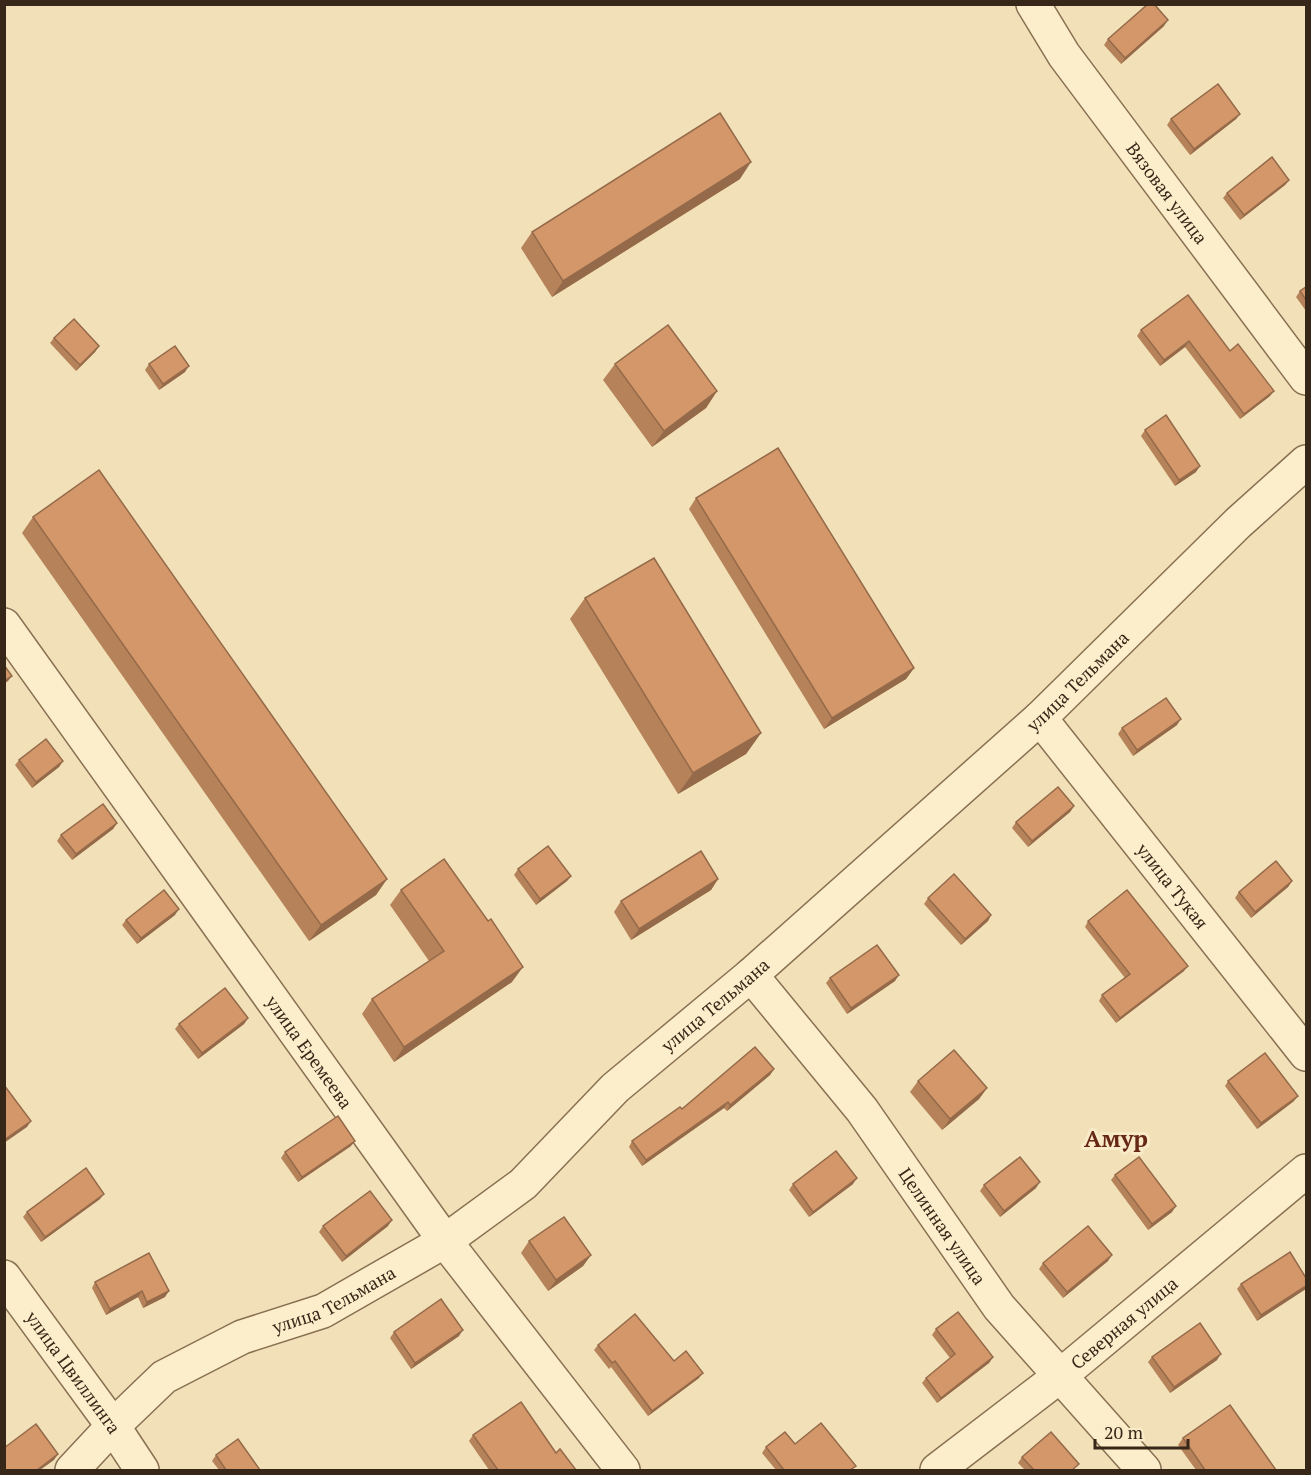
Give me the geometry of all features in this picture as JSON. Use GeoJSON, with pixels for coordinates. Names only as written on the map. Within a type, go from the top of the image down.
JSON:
{"type":"FeatureCollection","features":[{"type":"Feature","properties":{"kind":"street","name":"Вязовая улица"},"geometry":{"type":"LineString","coordinates":[[1033,4],[1064,55],[1306,378]]}},
{"type":"Feature","properties":{"kind":"street","name":"улица Тельмана"},"geometry":{"type":"LineString","coordinates":[[72,1470],[164,1377],[242,1337],[323,1311],[446,1241],[523,1184],[615,1088],[752,975],[1040,718],[1238,522],[1306,462]]}},
{"type":"Feature","properties":{"kind":"street","name":"улица Еремеева"},"geometry":{"type":"LineString","coordinates":[[4,625],[446,1241],[623,1470]]}},
{"type":"Feature","properties":{"kind":"street","name":"улица Тукая"},"geometry":{"type":"LineString","coordinates":[[1040,718],[1306,1054]]}},
{"type":"Feature","properties":{"kind":"street","name":"Целинная улица"},"geometry":{"type":"LineString","coordinates":[[752,975],[862,1110],[999,1307],[1144,1470]]}},
{"type":"Feature","properties":{"kind":"street","name":"Северная улица"},"geometry":{"type":"LineString","coordinates":[[937,1470],[1060,1376],[1306,1171]]}},
{"type":"Feature","properties":{"kind":"street","name":"улица Цвиллинга"},"geometry":{"type":"LineString","coordinates":[[4,1277],[113,1426],[142,1470]]}},
{"type":"Feature","properties":{"kind":"building"},"geometry":{"type":"Polygon","coordinates":[[[1148,4],[1154,4],[1168,20],[1125,58],[1108,39],[1148,4]]]}},
{"type":"Feature","properties":{"kind":"building"},"geometry":{"type":"Polygon","coordinates":[[[1218,84],[1240,114],[1194,149],[1171,119],[1218,84]]]}},
{"type":"Feature","properties":{"kind":"building"},"geometry":{"type":"Polygon","coordinates":[[[720,113],[751,162],[563,281],[532,232],[720,113]]]}},
{"type":"Feature","properties":{"kind":"building"},"geometry":{"type":"Polygon","coordinates":[[[1272,157],[1289,180],[1244,215],[1227,193],[1272,157]]]}},
{"type":"Feature","properties":{"kind":"building"},"geometry":{"type":"Polygon","coordinates":[[[1306,287],[1306,300],[1300,291],[1306,287]]]}},
{"type":"Feature","properties":{"kind":"building"},"geometry":{"type":"Polygon","coordinates":[[[1188,295],[1230,351],[1238,344],[1274,391],[1244,414],[1189,341],[1164,360],[1141,330],[1188,295]]]}},
{"type":"Feature","properties":{"kind":"building"},"geometry":{"type":"Polygon","coordinates":[[[74,319],[99,346],[80,365],[54,338],[74,319]]]}},
{"type":"Feature","properties":{"kind":"building"},"geometry":{"type":"Polygon","coordinates":[[[668,325],[717,391],[664,431],[615,364],[668,325]]]}},
{"type":"Feature","properties":{"kind":"building"},"geometry":{"type":"Polygon","coordinates":[[[175,346],[189,366],[163,384],[149,364],[175,346]]]}},
{"type":"Feature","properties":{"kind":"building"},"geometry":{"type":"Polygon","coordinates":[[[1166,415],[1200,466],[1179,480],[1145,430],[1166,415]]]}},
{"type":"Feature","properties":{"kind":"building"},"geometry":{"type":"Polygon","coordinates":[[[778,448],[914,668],[832,718],[696,498],[778,448]]]}},
{"type":"Feature","properties":{"kind":"building"},"geometry":{"type":"Polygon","coordinates":[[[99,470],[387,879],[321,925],[33,517],[99,470]]]}},
{"type":"Feature","properties":{"kind":"building"},"geometry":{"type":"Polygon","coordinates":[[[654,558],[761,733],[693,773],[585,598],[654,558]]]}},
{"type":"Feature","properties":{"kind":"building"},"geometry":{"type":"Polygon","coordinates":[[[4,665],[12,676],[4,681],[4,665]]]}},
{"type":"Feature","properties":{"kind":"building"},"geometry":{"type":"Polygon","coordinates":[[[1166,698],[1181,719],[1137,750],[1122,728],[1166,698]]]}},
{"type":"Feature","properties":{"kind":"building"},"geometry":{"type":"Polygon","coordinates":[[[46,739],[63,761],[36,782],[19,760],[46,739]]]}},
{"type":"Feature","properties":{"kind":"building"},"geometry":{"type":"Polygon","coordinates":[[[1058,787],[1074,806],[1032,841],[1016,822],[1058,787]]]}},
{"type":"Feature","properties":{"kind":"building"},"geometry":{"type":"Polygon","coordinates":[[[103,804],[117,823],[76,854],[61,835],[103,804]]]}},
{"type":"Feature","properties":{"kind":"building"},"geometry":{"type":"Polygon","coordinates":[[[548,846],[571,876],[540,899],[518,869],[548,846]]]}},
{"type":"Feature","properties":{"kind":"building"},"geometry":{"type":"Polygon","coordinates":[[[701,851],[718,879],[639,929],[621,901],[701,851]]]}},
{"type":"Feature","properties":{"kind":"building"},"geometry":{"type":"Polygon","coordinates":[[[444,859],[488,921],[491,919],[523,967],[404,1047],[372,999],[444,951],[401,890],[444,859]]]}},
{"type":"Feature","properties":{"kind":"building"},"geometry":{"type":"Polygon","coordinates":[[[1276,861],[1292,881],[1255,912],[1239,892],[1276,861]]]}},
{"type":"Feature","properties":{"kind":"building"},"geometry":{"type":"Polygon","coordinates":[[[954,874],[991,915],[965,939],[928,898],[954,874]]]}},
{"type":"Feature","properties":{"kind":"building"},"geometry":{"type":"Polygon","coordinates":[[[164,890],[179,909],[141,938],[126,920],[164,890]]]}},
{"type":"Feature","properties":{"kind":"building"},"geometry":{"type":"Polygon","coordinates":[[[1127,890],[1188,966],[1120,1018],[1102,995],[1130,974],[1088,921],[1127,890]]]}},
{"type":"Feature","properties":{"kind":"building"},"geometry":{"type":"Polygon","coordinates":[[[877,945],[899,975],[851,1008],[830,978],[877,945]]]}},
{"type":"Feature","properties":{"kind":"building"},"geometry":{"type":"Polygon","coordinates":[[[225,988],[248,1018],[202,1053],[179,1024],[225,988]]]}},
{"type":"Feature","properties":{"kind":"building"},"geometry":{"type":"Polygon","coordinates":[[[755,1047],[774,1069],[730,1105],[728,1102],[646,1160],[632,1141],[680,1107],[682,1109],[755,1047]]]}},
{"type":"Feature","properties":{"kind":"building"},"geometry":{"type":"Polygon","coordinates":[[[954,1050],[987,1088],[950,1119],[918,1081],[954,1050]]]}},
{"type":"Feature","properties":{"kind":"building"},"geometry":{"type":"Polygon","coordinates":[[[1265,1053],[1298,1096],[1261,1123],[1228,1081],[1265,1053]]]}},
{"type":"Feature","properties":{"kind":"building"},"geometry":{"type":"Polygon","coordinates":[[[4,1085],[31,1121],[4,1140],[4,1085]]]}},
{"type":"Feature","properties":{"kind":"building"},"geometry":{"type":"Polygon","coordinates":[[[338,1116],[355,1141],[302,1177],[285,1152],[338,1116]]]}},
{"type":"Feature","properties":{"kind":"building"},"geometry":{"type":"Polygon","coordinates":[[[836,1151],[857,1178],[813,1212],[793,1184],[836,1151]]]}},
{"type":"Feature","properties":{"kind":"building"},"geometry":{"type":"Polygon","coordinates":[[[1020,1157],[1040,1182],[1004,1211],[984,1185],[1020,1157]]]}},
{"type":"Feature","properties":{"kind":"building"},"geometry":{"type":"Polygon","coordinates":[[[1139,1157],[1176,1206],[1152,1224],[1115,1175],[1139,1157]]]}},
{"type":"Feature","properties":{"kind":"building"},"geometry":{"type":"Polygon","coordinates":[[[86,1168],[104,1194],[45,1237],[27,1212],[86,1168]]]}},
{"type":"Feature","properties":{"kind":"building"},"geometry":{"type":"Polygon","coordinates":[[[370,1191],[392,1220],[346,1256],[323,1226],[370,1191]]]}},
{"type":"Feature","properties":{"kind":"building"},"geometry":{"type":"Polygon","coordinates":[[[564,1217],[591,1255],[556,1280],[529,1241],[564,1217]]]}},
{"type":"Feature","properties":{"kind":"building"},"geometry":{"type":"Polygon","coordinates":[[[1088,1226],[1112,1255],[1067,1292],[1043,1263],[1088,1226]]]}},
{"type":"Feature","properties":{"kind":"building"},"geometry":{"type":"Polygon","coordinates":[[[1290,1252],[1306,1278],[1306,1286],[1261,1315],[1241,1284],[1290,1252]]]}},
{"type":"Feature","properties":{"kind":"building"},"geometry":{"type":"Polygon","coordinates":[[[149,1253],[169,1291],[147,1302],[142,1291],[110,1309],[95,1282],[149,1253]]]}},
{"type":"Feature","properties":{"kind":"building"},"geometry":{"type":"Polygon","coordinates":[[[441,1299],[463,1330],[415,1363],[394,1332],[441,1299]]]}},
{"type":"Feature","properties":{"kind":"building"},"geometry":{"type":"Polygon","coordinates":[[[958,1312],[993,1357],[941,1398],[926,1378],[955,1354],[936,1329],[958,1312]]]}},
{"type":"Feature","properties":{"kind":"building"},"geometry":{"type":"Polygon","coordinates":[[[635,1314],[674,1361],[686,1351],[703,1373],[652,1411],[615,1361],[612,1363],[598,1345],[635,1314]]]}},
{"type":"Feature","properties":{"kind":"building"},"geometry":{"type":"Polygon","coordinates":[[[1200,1323],[1221,1354],[1174,1387],[1152,1357],[1200,1323]]]}},
{"type":"Feature","properties":{"kind":"building"},"geometry":{"type":"Polygon","coordinates":[[[521,1402],[556,1453],[560,1449],[576,1470],[498,1470],[473,1435],[521,1402]]]}},
{"type":"Feature","properties":{"kind":"building"},"geometry":{"type":"Polygon","coordinates":[[[1230,1405],[1276,1470],[1205,1470],[1183,1438],[1230,1405]]]}},
{"type":"Feature","properties":{"kind":"building"},"geometry":{"type":"Polygon","coordinates":[[[821,1423],[856,1466],[850,1470],[784,1470],[766,1447],[785,1432],[795,1444],[821,1423]]]}},
{"type":"Feature","properties":{"kind":"building"},"geometry":{"type":"Polygon","coordinates":[[[36,1424],[58,1454],[37,1470],[4,1470],[4,1448],[36,1424]]]}},
{"type":"Feature","properties":{"kind":"building"},"geometry":{"type":"Polygon","coordinates":[[[1051,1432],[1079,1464],[1072,1470],[1034,1470],[1022,1457],[1051,1432]]]}},
{"type":"Feature","properties":{"kind":"building"},"geometry":{"type":"Polygon","coordinates":[[[238,1439],[260,1470],[226,1470],[216,1455],[238,1439]]]}},
{"type":"Feature","properties":{"kind":"district","name":"Амур"},"geometry":{"type":"Point","coordinates":[1116,1138]}}]}
